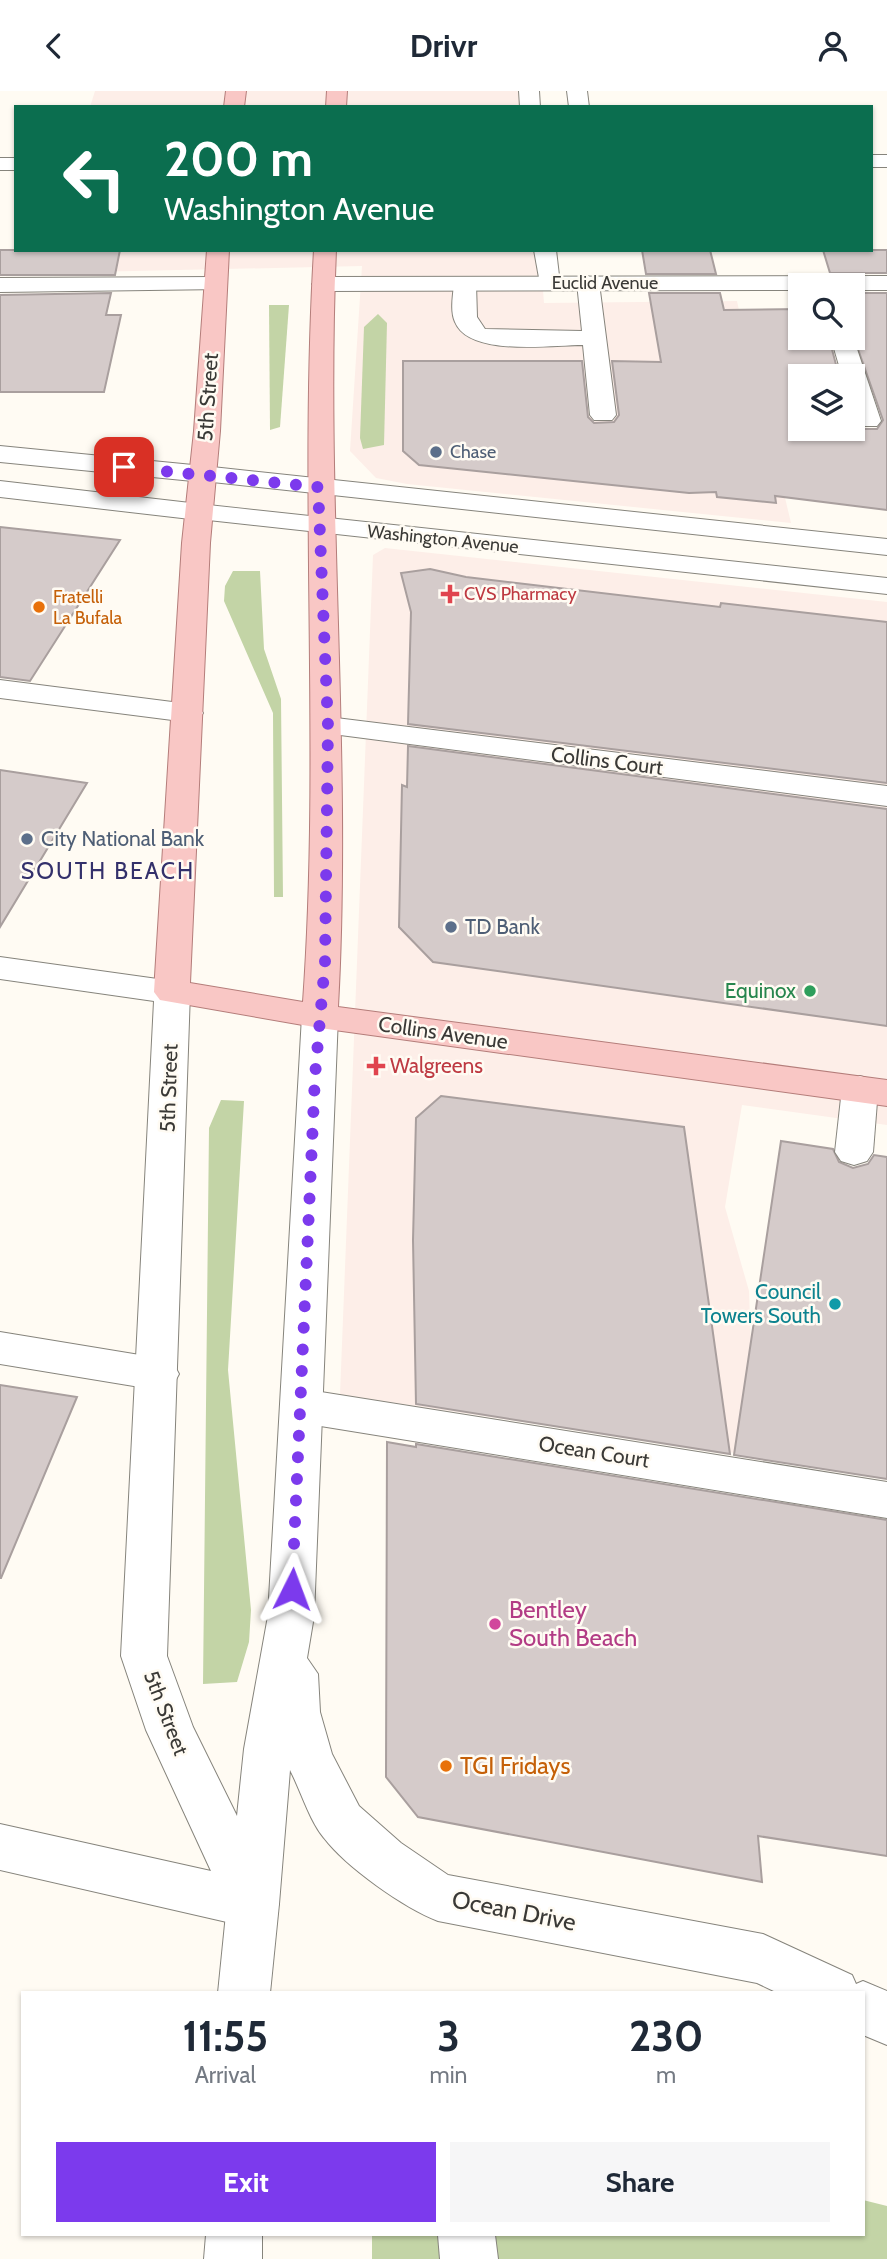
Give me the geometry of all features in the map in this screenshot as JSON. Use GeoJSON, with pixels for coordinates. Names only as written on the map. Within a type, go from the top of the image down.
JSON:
{"type":"FeatureCollection","features":[{"type":"Feature","properties":{"kind":"main road","name":"5th Street"},"geometry":{"type":"LineString","coordinates":[[172,992],[199,512],[218,252]]}},
{"type":"Feature","properties":{"kind":"main road"},"geometry":{"type":"LineString","coordinates":[[320,1016],[325,962],[328,726],[318,487],[325,252]]}},
{"type":"Feature","properties":{"kind":"main road","name":"Collins Avenue"},"geometry":{"type":"LineString","coordinates":[[172,992],[320,1016],[873,1091]]}},
{"type":"Feature","properties":{"kind":"street"},"geometry":{"type":"LineString","coordinates":[[545,252],[549,283]]}},
{"type":"Feature","properties":{"kind":"street"},"geometry":{"type":"LineString","coordinates":[[588,283],[603,415]]}},
{"type":"Feature","properties":{"kind":"street","name":"Euclid Avenue"},"geometry":{"type":"LineString","coordinates":[[865,283],[887,283]]}},
{"type":"Feature","properties":{"kind":"street"},"geometry":{"type":"LineString","coordinates":[[0,285],[215,284]]}},
{"type":"Feature","properties":{"kind":"street","name":"Euclid Avenue"},"geometry":{"type":"LineString","coordinates":[[323,284],[788,284]]}},
{"type":"Feature","properties":{"kind":"street"},"geometry":{"type":"LineString","coordinates":[[465,284],[466,326],[472,334],[486,338],[594,338]]}},
{"type":"Feature","properties":{"kind":"street"},"geometry":{"type":"LineString","coordinates":[[847,350],[868,421]]}},
{"type":"Feature","properties":{"kind":"street","name":"Washington Avenue"},"geometry":{"type":"LineString","coordinates":[[0,454],[887,547]]}},
{"type":"Feature","properties":{"kind":"street","name":"Washington Avenue"},"geometry":{"type":"LineString","coordinates":[[0,489],[887,586]]}},
{"type":"Feature","properties":{"kind":"street"},"geometry":{"type":"LineString","coordinates":[[0,689],[188,713]]}},
{"type":"Feature","properties":{"kind":"street","name":"Collins Court"},"geometry":{"type":"LineString","coordinates":[[328,726],[887,796]]}},
{"type":"Feature","properties":{"kind":"street","name":"Collins Avenue"},"geometry":{"type":"LineString","coordinates":[[0,968],[172,992]]}},
{"type":"Feature","properties":{"kind":"street","name":"5th Street"},"geometry":{"type":"LineString","coordinates":[[172,992],[158,1374],[144,1656],[170,1730],[253,1904]]}},
{"type":"Feature","properties":{"kind":"street"},"geometry":{"type":"LineString","coordinates":[[244,1991],[268,1749],[291,1616],[320,1016]]}},
{"type":"Feature","properties":{"kind":"street"},"geometry":{"type":"LineString","coordinates":[[854,1152],[873,1091]]}},
{"type":"Feature","properties":{"kind":"street"},"geometry":{"type":"LineString","coordinates":[[0,1348],[158,1374]]}},
{"type":"Feature","properties":{"kind":"street","name":"Ocean Court"},"geometry":{"type":"LineString","coordinates":[[302,1406],[887,1500]]}},
{"type":"Feature","properties":{"kind":"street","name":"Ocean Drive"},"geometry":{"type":"LineString","coordinates":[[291,1616],[296,1712],[312,1765],[341,1822],[383,1860],[438,1896],[763,1959],[829,1991]]}},
{"type":"Feature","properties":{"kind":"street"},"geometry":{"type":"LineString","coordinates":[[0,1847],[253,1904]]}},
{"type":"Feature","properties":{"kind":"street"},"geometry":{"type":"LineString","coordinates":[[865,2008],[887,2019]]}},
{"type":"Feature","properties":{"kind":"street"},"geometry":{"type":"LineString","coordinates":[[233,2259],[234,2236]]}},
{"type":"Feature","properties":{"kind":"street"},"geometry":{"type":"LineString","coordinates":[[467,2236],[469,2259]]}},
{"type":"Feature","properties":{"kind":"shaded area"},"geometry":{"type":"Polygon","coordinates":[[[95,91],[524,91],[526,105],[91,105],[95,91]]]}},
{"type":"Feature","properties":{"kind":"shaded area"},"geometry":{"type":"Polygon","coordinates":[[[49,252],[540,252],[544,303],[737,301],[773,464],[778,468],[791,523],[407,484],[376,478],[350,451],[362,266],[44,273],[49,252]]]}},
{"type":"Feature","properties":{"kind":"shaded area"},"geometry":{"type":"Polygon","coordinates":[[[385,548],[887,602],[887,1125],[742,1105],[725,1207],[749,1291],[755,1456],[340,1395],[373,555],[385,548]]]}},
{"type":"Feature","properties":{"kind":"green space"},"geometry":{"type":"Polygon","coordinates":[[[269,305],[289,305],[280,427],[270,430],[269,305]]]}},
{"type":"Feature","properties":{"kind":"green space"},"geometry":{"type":"Polygon","coordinates":[[[378,314],[387,323],[384,445],[363,449],[360,438],[364,327],[378,314]]]}},
{"type":"Feature","properties":{"kind":"green space"},"geometry":{"type":"Polygon","coordinates":[[[233,571],[260,571],[264,649],[281,699],[283,897],[274,897],[273,713],[224,601],[225,586],[233,571]]]}},
{"type":"Feature","properties":{"kind":"green space"},"geometry":{"type":"Polygon","coordinates":[[[221,1100],[244,1101],[228,1370],[251,1610],[249,1642],[237,1682],[203,1684],[209,1128],[221,1100]]]}},
{"type":"Feature","properties":{"kind":"green space"},"geometry":{"type":"Polygon","coordinates":[[[865,2200],[887,2206],[887,2259],[372,2259],[372,2236],[865,2236],[865,2200]]]}},
{"type":"Feature","properties":{"kind":"building"},"geometry":{"type":"Polygon","coordinates":[[[0,250],[120,252],[115,275],[0,275],[0,250]]]}},
{"type":"Feature","properties":{"kind":"building"},"geometry":{"type":"Polygon","coordinates":[[[887,250],[887,273],[830,273],[824,252],[887,250]]]}},
{"type":"Feature","properties":{"kind":"building"},"geometry":{"type":"Polygon","coordinates":[[[642,252],[710,252],[716,274],[646,274],[642,252]]]}},
{"type":"Feature","properties":{"kind":"building"},"geometry":{"type":"Polygon","coordinates":[[[111,293],[106,315],[121,315],[104,392],[0,392],[0,295],[111,293]]]}},
{"type":"Feature","properties":{"kind":"building"},"geometry":{"type":"Polygon","coordinates":[[[649,293],[720,293],[724,310],[788,309],[788,350],[832,350],[836,364],[788,364],[788,441],[865,441],[865,429],[877,429],[883,420],[858,350],[865,350],[865,293],[887,293],[887,510],[775,496],[776,503],[717,497],[716,492],[689,493],[419,465],[403,451],[403,361],[582,361],[588,417],[594,423],[614,422],[619,415],[612,361],[661,362],[649,293]]]}},
{"type":"Feature","properties":{"kind":"building","name":"Fratelli La Bufala"},"geometry":{"type":"Polygon","coordinates":[[[0,527],[120,540],[30,681],[0,677],[0,527]]]}},
{"type":"Feature","properties":{"kind":"building"},"geometry":{"type":"Polygon","coordinates":[[[430,569],[466,577],[720,607],[721,603],[887,622],[887,783],[408,724],[411,612],[401,573],[430,569]]]}},
{"type":"Feature","properties":{"kind":"building"},"geometry":{"type":"Polygon","coordinates":[[[408,746],[887,809],[887,1026],[433,962],[399,927],[402,785],[407,787],[408,746]]]}},
{"type":"Feature","properties":{"kind":"building","name":"City National Bank"},"geometry":{"type":"Polygon","coordinates":[[[0,770],[87,783],[0,927],[0,770]]]}},
{"type":"Feature","properties":{"kind":"building","name":"Walgreens"},"geometry":{"type":"Polygon","coordinates":[[[441,1096],[684,1127],[730,1454],[416,1404],[413,1240],[416,1118],[441,1096]]]}},
{"type":"Feature","properties":{"kind":"building","name":"Council Towers South"},"geometry":{"type":"Polygon","coordinates":[[[781,1141],[833,1149],[839,1162],[853,1168],[868,1164],[874,1155],[887,1157],[887,1479],[734,1455],[781,1141]]]}},
{"type":"Feature","properties":{"kind":"building"},"geometry":{"type":"Polygon","coordinates":[[[0,1385],[77,1397],[1,1578],[0,1578],[0,1385]]]}},
{"type":"Feature","properties":{"kind":"building","name":"Bentley South Beach"},"geometry":{"type":"Polygon","coordinates":[[[387,1442],[416,1447],[416,1444],[887,1520],[887,1856],[758,1836],[762,1882],[418,1817],[386,1777],[387,1442]]]}},
{"type":"Feature","properties":{"kind":"place","name":"Chase"},"geometry":{"type":"Point","coordinates":[436,452]}},
{"type":"Feature","properties":{"kind":"place","name":"CVS Pharmacy"},"geometry":{"type":"Point","coordinates":[450,594]}},
{"type":"Feature","properties":{"kind":"place","name":"Fratelli La Bufala"},"geometry":{"type":"Point","coordinates":[39,607]}},
{"type":"Feature","properties":{"kind":"place","name":"City National Bank"},"geometry":{"type":"Point","coordinates":[27,839]}},
{"type":"Feature","properties":{"kind":"place","name":"TD Bank"},"geometry":{"type":"Point","coordinates":[451,927]}},
{"type":"Feature","properties":{"kind":"place","name":"Equinox"},"geometry":{"type":"Point","coordinates":[810,991]}},
{"type":"Feature","properties":{"kind":"place","name":"Walgreens"},"geometry":{"type":"Point","coordinates":[376,1066]}},
{"type":"Feature","properties":{"kind":"place","name":"Council Towers South"},"geometry":{"type":"Point","coordinates":[835,1304]}},
{"type":"Feature","properties":{"kind":"place","name":"Bentley South Beach"},"geometry":{"type":"Point","coordinates":[495,1624]}},
{"type":"Feature","properties":{"kind":"place","name":"TGI Fridays"},"geometry":{"type":"Point","coordinates":[446,1766]}},
{"type":"Feature","properties":{"kind":"district","name":"SOUTH BEACH"},"geometry":{"type":"Point","coordinates":[108,871]}},
{"type":"Feature","properties":{"kind":"route"},"geometry":{"type":"LineString","coordinates":[[124,467],[318,487],[328,726],[325,962],[315,1076],[292,1589]]}}]}
